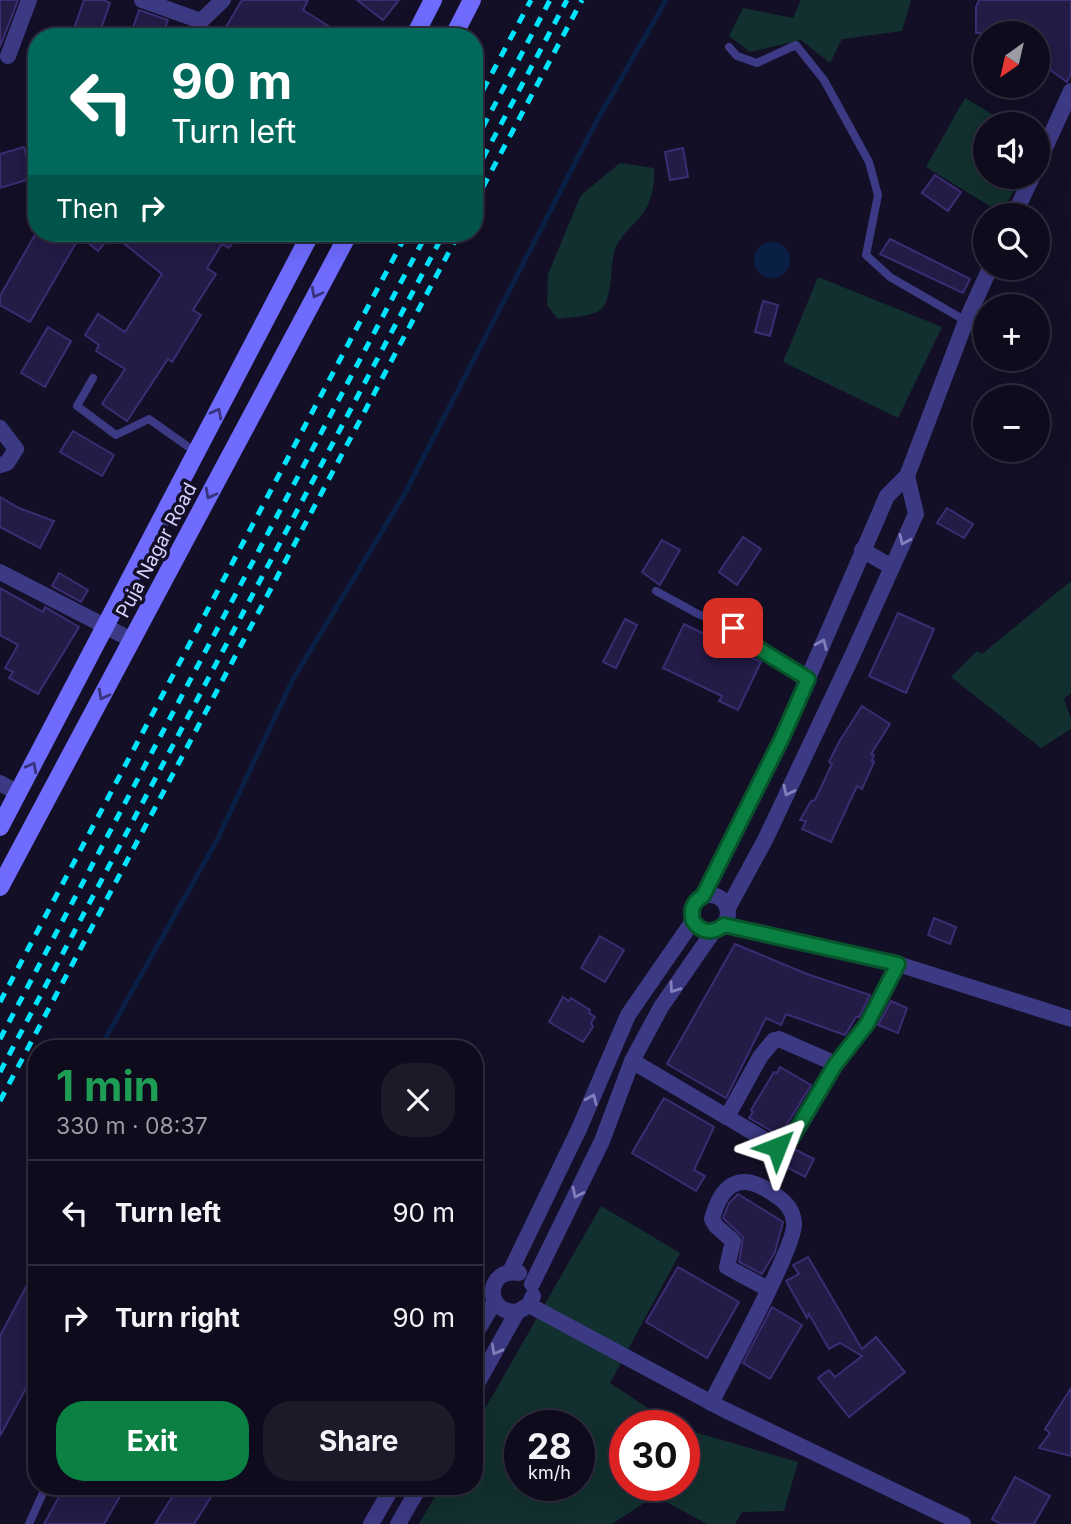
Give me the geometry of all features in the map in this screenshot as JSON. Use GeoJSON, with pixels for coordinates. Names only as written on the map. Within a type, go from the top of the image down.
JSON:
{"type":"FeatureCollection","features":[{"type":"Feature","properties":{"kind":"street"},"geometry":{"type":"LineString","coordinates":[[8,56],[29,0]]}},
{"type":"Feature","properties":{"kind":"street"},"geometry":{"type":"LineString","coordinates":[[142,0],[201,20],[223,0]]}},
{"type":"Feature","properties":{"kind":"street"},"geometry":{"type":"LineString","coordinates":[[419,28],[433,0]]}},
{"type":"Feature","properties":{"kind":"street"},"geometry":{"type":"LineString","coordinates":[[458,28],[472,0]]}},
{"type":"Feature","properties":{"kind":"street"},"geometry":{"type":"LineString","coordinates":[[1050,137],[1071,91]]}},
{"type":"Feature","properties":{"kind":"street","name":"Puja Nagar Road"},"geometry":{"type":"LineString","coordinates":[[0,827],[307,242]]}},
{"type":"Feature","properties":{"kind":"street","name":"Puja Nagar Road"},"geometry":{"type":"LineString","coordinates":[[0,887],[344,242]]}},
{"type":"Feature","properties":{"kind":"street"},"geometry":{"type":"LineString","coordinates":[[985,280],[966,321],[907,476],[887,496],[782,738],[703,896],[694,904],[693,921],[701,930],[719,928],[898,964],[1071,1019]]}},
{"type":"Feature","properties":{"kind":"street"},"geometry":{"type":"LineString","coordinates":[[0,428],[16,449],[7,463],[0,465]]}},
{"type":"Feature","properties":{"kind":"street"},"geometry":{"type":"LineString","coordinates":[[483,1374],[523,1308],[533,1299],[532,1284],[602,1141],[632,1061],[661,1007],[727,920],[728,908],[765,840],[916,514],[907,476]]}},
{"type":"Feature","properties":{"kind":"street"},"geometry":{"type":"LineString","coordinates":[[862,550],[892,567]]}},
{"type":"Feature","properties":{"kind":"street"},"geometry":{"type":"LineString","coordinates":[[0,572],[132,640]]}},
{"type":"Feature","properties":{"kind":"street"},"geometry":{"type":"LineString","coordinates":[[782,738],[807,750]]}},
{"type":"Feature","properties":{"kind":"street"},"geometry":{"type":"LineString","coordinates":[[0,783],[18,793]]}},
{"type":"Feature","properties":{"kind":"street"},"geometry":{"type":"LineString","coordinates":[[703,896],[720,898],[728,908]]}},
{"type":"Feature","properties":{"kind":"street"},"geometry":{"type":"LineString","coordinates":[[510,1272],[579,1129],[628,1015],[693,921]]}},
{"type":"Feature","properties":{"kind":"street"},"geometry":{"type":"LineString","coordinates":[[632,1061],[777,1147],[784,1147],[835,1065],[867,1024],[898,964]]}},
{"type":"Feature","properties":{"kind":"street"},"geometry":{"type":"LineString","coordinates":[[727,1117],[760,1057],[774,1040],[779,1039],[835,1065]]}},
{"type":"Feature","properties":{"kind":"street"},"geometry":{"type":"LineString","coordinates":[[579,1129],[602,1141]]}},
{"type":"Feature","properties":{"kind":"street"},"geometry":{"type":"LineString","coordinates":[[711,1403],[768,1289],[794,1236],[795,1224],[784,1201],[755,1182],[744,1180],[727,1189],[715,1208],[712,1219],[733,1241],[727,1267],[768,1289]]}},
{"type":"Feature","properties":{"kind":"street"},"geometry":{"type":"LineString","coordinates":[[532,1284],[523,1274],[504,1273],[495,1282],[495,1301],[503,1310],[523,1308],[711,1403],[964,1524]]}},
{"type":"Feature","properties":{"kind":"street"},"geometry":{"type":"LineString","coordinates":[[483,1321],[495,1301]]}},
{"type":"Feature","properties":{"kind":"street"},"geometry":{"type":"LineString","coordinates":[[371,1524],[388,1495]]}},
{"type":"Feature","properties":{"kind":"street"},"geometry":{"type":"LineString","coordinates":[[398,1524],[415,1495]]}},
{"type":"Feature","properties":{"kind":"lane"},"geometry":{"type":"LineString","coordinates":[[729,47],[737,56],[757,63],[796,45],[824,80],[869,162],[878,195],[866,255],[890,277],[966,321]]}},
{"type":"Feature","properties":{"kind":"lane"},"geometry":{"type":"LineString","coordinates":[[93,378],[77,406],[116,435],[149,419],[197,453]]}},
{"type":"Feature","properties":{"kind":"lane"},"geometry":{"type":"LineString","coordinates":[[656,591],[698,614],[733,628],[761,650],[808,679]]}},
{"type":"Feature","properties":{"kind":"lane"},"geometry":{"type":"LineString","coordinates":[[29,1524],[43,1495]]}},
{"type":"Feature","properties":{"kind":"green space"},"geometry":{"type":"Polygon","coordinates":[[[801,0],[911,0],[902,31],[842,39],[830,63],[801,40],[750,52],[729,36],[743,8],[793,18],[801,0]]]}},
{"type":"Feature","properties":{"kind":"green space"},"geometry":{"type":"Polygon","coordinates":[[[965,98],[989,112],[973,112],[973,189],[1015,189],[1007,203],[985,203],[926,167],[965,98]]]}},
{"type":"Feature","properties":{"kind":"green space"},"geometry":{"type":"Polygon","coordinates":[[[620,163],[654,168],[650,200],[616,246],[609,291],[604,305],[591,314],[558,319],[547,305],[548,274],[581,195],[620,163]]]}},
{"type":"Feature","properties":{"kind":"green space"},"geometry":{"type":"Polygon","coordinates":[[[818,277],[942,327],[898,418],[783,362],[818,277]]]}},
{"type":"Feature","properties":{"kind":"green space"},"geometry":{"type":"Polygon","coordinates":[[[1071,581],[1071,693],[1064,699],[1071,719],[1071,729],[1041,748],[951,677],[977,651],[982,654],[1071,581]]]}},
{"type":"Feature","properties":{"kind":"green space"},"geometry":{"type":"Polygon","coordinates":[[[601,1206],[680,1253],[610,1383],[651,1410],[609,1410],[609,1501],[647,1501],[612,1524],[419,1524],[436,1495],[483,1495],[483,1412],[601,1206]]]}},
{"type":"Feature","properties":{"kind":"green space"},"geometry":{"type":"Polygon","coordinates":[[[700,1434],[798,1462],[784,1511],[742,1512],[735,1524],[707,1524],[664,1501],[700,1501],[700,1434]]]}},
{"type":"Feature","properties":{"kind":"water"},"geometry":{"type":"Polygon","coordinates":[[[772,242],[784,248],[790,260],[784,272],[772,278],[760,272],[754,260],[760,248],[772,242]]]}},
{"type":"Feature","properties":{"kind":"building"},"geometry":{"type":"Polygon","coordinates":[[[0,0],[18,0],[0,47],[0,0]]]}},
{"type":"Feature","properties":{"kind":"building"},"geometry":{"type":"Polygon","coordinates":[[[84,0],[103,0],[110,3],[101,28],[74,28],[84,0]]]}},
{"type":"Feature","properties":{"kind":"building"},"geometry":{"type":"Polygon","coordinates":[[[242,0],[308,0],[303,10],[332,28],[225,28],[242,0]]]}},
{"type":"Feature","properties":{"kind":"building"},"geometry":{"type":"Polygon","coordinates":[[[357,0],[399,0],[383,20],[357,0]]]}},
{"type":"Feature","properties":{"kind":"building"},"geometry":{"type":"Polygon","coordinates":[[[979,0],[1071,0],[1071,74],[1067,82],[1050,70],[1050,21],[976,21],[979,0]]]}},
{"type":"Feature","properties":{"kind":"building"},"geometry":{"type":"Polygon","coordinates":[[[139,10],[168,20],[165,28],[133,28],[139,10]]]}},
{"type":"Feature","properties":{"kind":"building"},"geometry":{"type":"Polygon","coordinates":[[[24,147],[28,161],[28,180],[0,188],[0,154],[24,147]]]}},
{"type":"Feature","properties":{"kind":"building"},"geometry":{"type":"Polygon","coordinates":[[[683,148],[688,177],[670,180],[665,152],[683,148]]]}},
{"type":"Feature","properties":{"kind":"building"},"geometry":{"type":"Polygon","coordinates":[[[935,175],[961,192],[948,211],[922,193],[935,175]]]}},
{"type":"Feature","properties":{"kind":"building"},"geometry":{"type":"Polygon","coordinates":[[[890,239],[970,279],[963,293],[880,254],[890,239]]]}},
{"type":"Feature","properties":{"kind":"building"},"geometry":{"type":"Polygon","coordinates":[[[31,242],[77,242],[30,322],[0,305],[0,296],[31,242]]]}},
{"type":"Feature","properties":{"kind":"building"},"geometry":{"type":"Polygon","coordinates":[[[87,242],[105,242],[98,251],[87,242]]]}},
{"type":"Feature","properties":{"kind":"building"},"geometry":{"type":"Polygon","coordinates":[[[122,242],[233,242],[229,248],[222,244],[207,268],[216,274],[193,310],[201,315],[172,362],[168,359],[127,421],[102,404],[125,369],[96,351],[99,345],[85,335],[98,314],[125,332],[162,274],[122,242]]]}},
{"type":"Feature","properties":{"kind":"building"},"geometry":{"type":"Polygon","coordinates":[[[763,301],[778,305],[770,336],[755,332],[763,301]]]}},
{"type":"Feature","properties":{"kind":"building"},"geometry":{"type":"Polygon","coordinates":[[[48,327],[71,341],[45,387],[21,373],[48,327]]]}},
{"type":"Feature","properties":{"kind":"building"},"geometry":{"type":"Polygon","coordinates":[[[73,431],[114,455],[102,476],[60,452],[73,431]]]}},
{"type":"Feature","properties":{"kind":"building"},"geometry":{"type":"Polygon","coordinates":[[[0,497],[19,508],[54,521],[40,548],[0,527],[0,497]]]}},
{"type":"Feature","properties":{"kind":"building"},"geometry":{"type":"Polygon","coordinates":[[[947,508],[973,524],[964,538],[937,523],[947,508]]]}},
{"type":"Feature","properties":{"kind":"building"},"geometry":{"type":"Polygon","coordinates":[[[743,537],[761,549],[737,585],[719,572],[743,537]]]}},
{"type":"Feature","properties":{"kind":"building"},"geometry":{"type":"Polygon","coordinates":[[[662,540],[680,550],[660,585],[642,572],[662,540]]]}},
{"type":"Feature","properties":{"kind":"building"},"geometry":{"type":"Polygon","coordinates":[[[59,573],[88,590],[81,602],[52,586],[59,573]]]}},
{"type":"Feature","properties":{"kind":"building"},"geometry":{"type":"Polygon","coordinates":[[[0,588],[43,612],[45,607],[79,627],[38,694],[9,678],[13,672],[5,668],[18,645],[0,635],[0,588]]]}},
{"type":"Feature","properties":{"kind":"building"},"geometry":{"type":"Polygon","coordinates":[[[898,613],[934,629],[906,693],[869,676],[898,613]]]}},
{"type":"Feature","properties":{"kind":"building"},"geometry":{"type":"Polygon","coordinates":[[[625,619],[637,625],[616,668],[603,662],[625,619]]]}},
{"type":"Feature","properties":{"kind":"building"},"geometry":{"type":"Polygon","coordinates":[[[684,624],[761,662],[738,710],[719,701],[722,696],[663,668],[684,624]]]}},
{"type":"Feature","properties":{"kind":"building"},"geometry":{"type":"Polygon","coordinates":[[[862,706],[890,724],[871,754],[874,755],[874,762],[862,789],[857,786],[831,842],[802,829],[806,821],[800,820],[811,801],[815,800],[839,742],[862,706]]]}},
{"type":"Feature","properties":{"kind":"building"},"geometry":{"type":"Polygon","coordinates":[[[934,918],[956,927],[950,944],[928,935],[934,918]]]}},
{"type":"Feature","properties":{"kind":"building"},"geometry":{"type":"Polygon","coordinates":[[[600,936],[624,950],[605,982],[581,968],[600,936]]]}},
{"type":"Feature","properties":{"kind":"building"},"geometry":{"type":"Polygon","coordinates":[[[735,944],[807,974],[870,995],[859,1017],[856,1017],[845,1035],[786,1014],[781,1025],[766,1018],[726,1098],[667,1064],[735,944]]]}},
{"type":"Feature","properties":{"kind":"building"},"geometry":{"type":"Polygon","coordinates":[[[563,997],[569,1001],[571,998],[590,1010],[589,1013],[595,1017],[591,1023],[593,1027],[583,1042],[549,1022],[563,997]]]}},
{"type":"Feature","properties":{"kind":"building"},"geometry":{"type":"Polygon","coordinates":[[[891,1001],[907,1008],[898,1033],[878,1025],[891,1001]]]}},
{"type":"Feature","properties":{"kind":"building"},"geometry":{"type":"Polygon","coordinates":[[[780,1067],[811,1085],[780,1136],[749,1118],[774,1072],[777,1073],[780,1067]]]}},
{"type":"Feature","properties":{"kind":"building"},"geometry":{"type":"Polygon","coordinates":[[[664,1098],[714,1127],[694,1170],[705,1176],[696,1191],[632,1153],[664,1098]]]}},
{"type":"Feature","properties":{"kind":"building"},"geometry":{"type":"Polygon","coordinates":[[[796,1150],[814,1159],[805,1177],[781,1164],[784,1157],[796,1150]]]}},
{"type":"Feature","properties":{"kind":"building"},"geometry":{"type":"Polygon","coordinates":[[[738,1194],[783,1222],[775,1252],[762,1274],[739,1262],[743,1237],[723,1218],[729,1203],[738,1194]]]}},
{"type":"Feature","properties":{"kind":"building"},"geometry":{"type":"Polygon","coordinates":[[[808,1257],[862,1349],[876,1337],[905,1372],[849,1417],[818,1378],[829,1370],[835,1377],[862,1356],[840,1343],[829,1349],[786,1281],[799,1274],[793,1265],[808,1257]]]}},
{"type":"Feature","properties":{"kind":"building"},"geometry":{"type":"Polygon","coordinates":[[[678,1267],[739,1302],[707,1358],[646,1322],[678,1267]]]}},
{"type":"Feature","properties":{"kind":"building"},"geometry":{"type":"Polygon","coordinates":[[[28,1283],[28,1385],[0,1436],[0,1336],[28,1283]]]}},
{"type":"Feature","properties":{"kind":"building"},"geometry":{"type":"Polygon","coordinates":[[[772,1307],[802,1325],[770,1379],[743,1363],[772,1307]]]}},
{"type":"Feature","properties":{"kind":"building"},"geometry":{"type":"Polygon","coordinates":[[[1071,1388],[1071,1456],[1039,1448],[1050,1433],[1045,1429],[1071,1388]]]}},
{"type":"Feature","properties":{"kind":"building"},"geometry":{"type":"Polygon","coordinates":[[[1015,1477],[1050,1496],[1034,1524],[1001,1524],[992,1519],[1015,1477]]]}},
{"type":"Feature","properties":{"kind":"building"},"geometry":{"type":"Polygon","coordinates":[[[60,1495],[121,1495],[104,1524],[44,1524],[60,1495]]]}},
{"type":"Feature","properties":{"kind":"building"},"geometry":{"type":"Polygon","coordinates":[[[173,1495],[212,1495],[194,1524],[155,1524],[173,1495]]]}},
{"type":"Feature","properties":{"kind":"waterway"},"geometry":{"type":"LineString","coordinates":[[104,1040],[217,840],[293,679],[404,495],[595,124],[666,0]]}},
{"type":"Feature","properties":{"kind":"railway"},"geometry":{"type":"LineString","coordinates":[[483,90],[531,0]]}},
{"type":"Feature","properties":{"kind":"railway"},"geometry":{"type":"LineString","coordinates":[[483,127],[550,0]]}},
{"type":"Feature","properties":{"kind":"railway"},"geometry":{"type":"LineString","coordinates":[[483,158],[567,0]]}},
{"type":"Feature","properties":{"kind":"railway"},"geometry":{"type":"LineString","coordinates":[[483,187],[582,0]]}},
{"type":"Feature","properties":{"kind":"railway"},"geometry":{"type":"LineString","coordinates":[[0,1002],[402,242]]}},
{"type":"Feature","properties":{"kind":"railway"},"geometry":{"type":"LineString","coordinates":[[0,1039],[422,242]]}},
{"type":"Feature","properties":{"kind":"railway"},"geometry":{"type":"LineString","coordinates":[[0,1072],[439,242]]}},
{"type":"Feature","properties":{"kind":"railway"},"geometry":{"type":"LineString","coordinates":[[32,1040],[454,242]]}},
{"type":"Feature","properties":{"kind":"railway"},"geometry":{"type":"LineString","coordinates":[[0,1101],[28,1048]]}},
{"type":"Feature","properties":{"kind":"route"},"geometry":{"type":"LineString","coordinates":[[733,628],[761,650],[808,679],[743,818],[703,896],[694,904],[691,915],[693,921],[701,930],[707,932],[713,932],[724,925],[898,964],[867,1024],[835,1065],[793,1136],[784,1147],[777,1147]]}}]}
